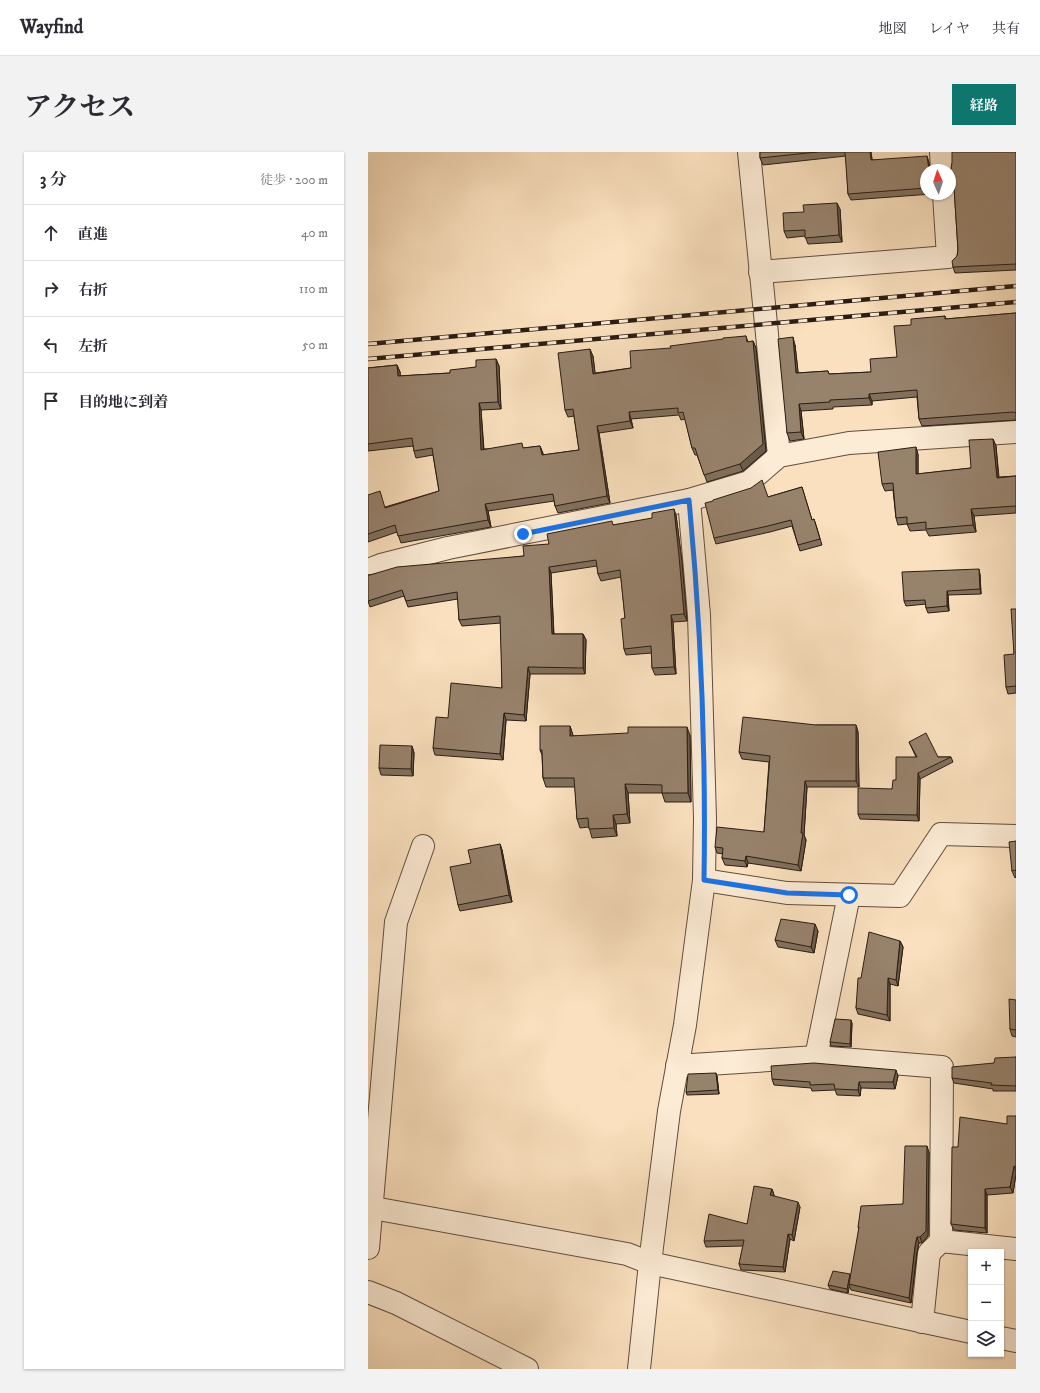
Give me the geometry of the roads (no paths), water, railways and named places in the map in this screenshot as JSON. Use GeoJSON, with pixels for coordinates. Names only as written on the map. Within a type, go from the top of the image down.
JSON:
{"type":"FeatureCollection","features":[{"type":"Feature","properties":{"kind":"street"},"geometry":{"type":"LineString","coordinates":[[749,152],[779,456]]}},
{"type":"Feature","properties":{"kind":"street"},"geometry":{"type":"LineString","coordinates":[[941,152],[942,164]]}},
{"type":"Feature","properties":{"kind":"street"},"geometry":{"type":"LineString","coordinates":[[760,272],[948,258],[944,200]]}},
{"type":"Feature","properties":{"kind":"street"},"geometry":{"type":"LineString","coordinates":[[368,570],[381,565],[448,548],[689,500],[749,482],[779,456],[849,443],[1016,432]]}},
{"type":"Feature","properties":{"kind":"street"},"geometry":{"type":"LineString","coordinates":[[639,1369],[650,1263],[669,1111],[685,1026],[704,880],[705,818],[698,615],[689,500]]}},
{"type":"Feature","properties":{"kind":"street"},"geometry":{"type":"LineString","coordinates":[[704,880],[787,893],[900,896],[941,834],[1016,836]]}},
{"type":"Feature","properties":{"kind":"street"},"geometry":{"type":"LineString","coordinates":[[368,1248],[369,1207],[396,922],[423,846]]}},
{"type":"Feature","properties":{"kind":"street"},"geometry":{"type":"LineString","coordinates":[[816,1057],[849,895]]}},
{"type":"Feature","properties":{"kind":"street"},"geometry":{"type":"LineString","coordinates":[[677,1066],[816,1057],[942,1068],[940,1241],[929,1253],[922,1322]]}},
{"type":"Feature","properties":{"kind":"street"},"geometry":{"type":"LineString","coordinates":[[369,1207],[627,1254],[650,1263],[968,1331]]}},
{"type":"Feature","properties":{"kind":"street"},"geometry":{"type":"LineString","coordinates":[[940,1241],[1016,1250]]}},
{"type":"Feature","properties":{"kind":"street"},"geometry":{"type":"LineString","coordinates":[[368,1292],[396,1303],[527,1369]]}},
{"type":"Feature","properties":{"kind":"street"},"geometry":{"type":"LineString","coordinates":[[1004,1339],[1016,1342]]}},
{"type":"Feature","properties":{"kind":"railway"},"geometry":{"type":"LineString","coordinates":[[368,344],[1016,286]]}},
{"type":"Feature","properties":{"kind":"railway"},"geometry":{"type":"LineString","coordinates":[[368,359],[1016,302]]}}]}
